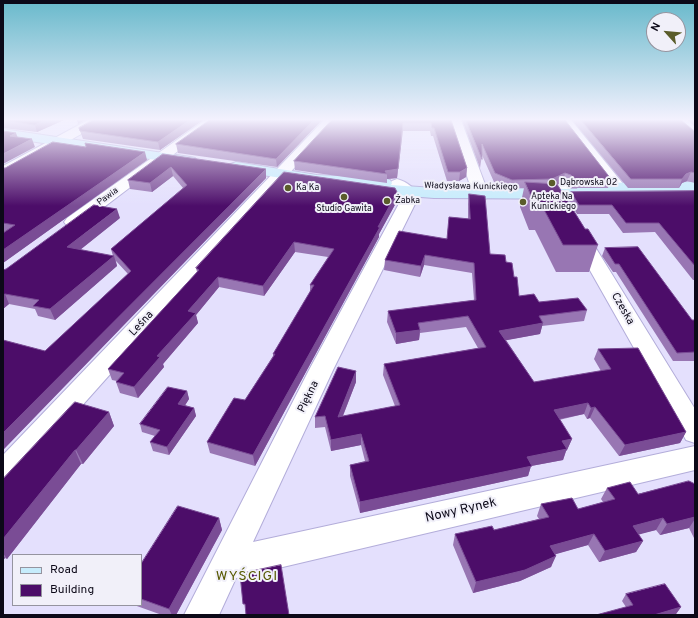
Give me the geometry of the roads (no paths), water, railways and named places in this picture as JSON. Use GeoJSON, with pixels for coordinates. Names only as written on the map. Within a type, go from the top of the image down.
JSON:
{"type":"FeatureCollection","features":[{"type":"Feature","properties":{"kind":"main road"},"geometry":{"type":"LineString","coordinates":[[109,149],[204,163]]}},
{"type":"Feature","properties":{"kind":"main road","name":"Władysława Kunickiego"},"geometry":{"type":"LineString","coordinates":[[219,165],[319,179],[354,186],[480,191],[693,190]]}},
{"type":"Feature","properties":{"kind":"street"},"geometry":{"type":"LineString","coordinates":[[3,172],[44,149]]}},
{"type":"Feature","properties":{"kind":"street","name":"Pawia"},"geometry":{"type":"LineString","coordinates":[[60,232],[173,149]]}},
{"type":"Feature","properties":{"kind":"street","name":"Leśna"},"geometry":{"type":"LineString","coordinates":[[3,474],[305,149]]}},
{"type":"Feature","properties":{"kind":"street"},"geometry":{"type":"LineString","coordinates":[[465,149],[480,191]]}},
{"type":"Feature","properties":{"kind":"street"},"geometry":{"type":"LineString","coordinates":[[587,149],[620,191]]}},
{"type":"Feature","properties":{"kind":"street","name":"Piękna"},"geometry":{"type":"LineString","coordinates":[[201,615],[321,370],[410,198],[403,188]]}},
{"type":"Feature","properties":{"kind":"street","name":"Czeska"},"geometry":{"type":"LineString","coordinates":[[559,191],[695,432]]}},
{"type":"Feature","properties":{"kind":"street","name":"Nowy Rynek"},"geometry":{"type":"LineString","coordinates":[[227,564],[695,458]]}},
{"type":"Feature","properties":{"kind":"place","name":"Dąbrowska 02"},"geometry":{"type":"Point","coordinates":[552,183]}},
{"type":"Feature","properties":{"kind":"place","name":"Ka Ka"},"geometry":{"type":"Point","coordinates":[288,188]}},
{"type":"Feature","properties":{"kind":"place","name":"Studio Gawita"},"geometry":{"type":"Point","coordinates":[344,197]}},
{"type":"Feature","properties":{"kind":"place","name":"Żabka"},"geometry":{"type":"Point","coordinates":[387,201]}},
{"type":"Feature","properties":{"kind":"place","name":"Apteka Na Kunickiego"},"geometry":{"type":"Point","coordinates":[523,202]}},
{"type":"Feature","properties":{"kind":"district","name":"WYŚCIGI"},"geometry":{"type":"Point","coordinates":[247,577]}}]}
